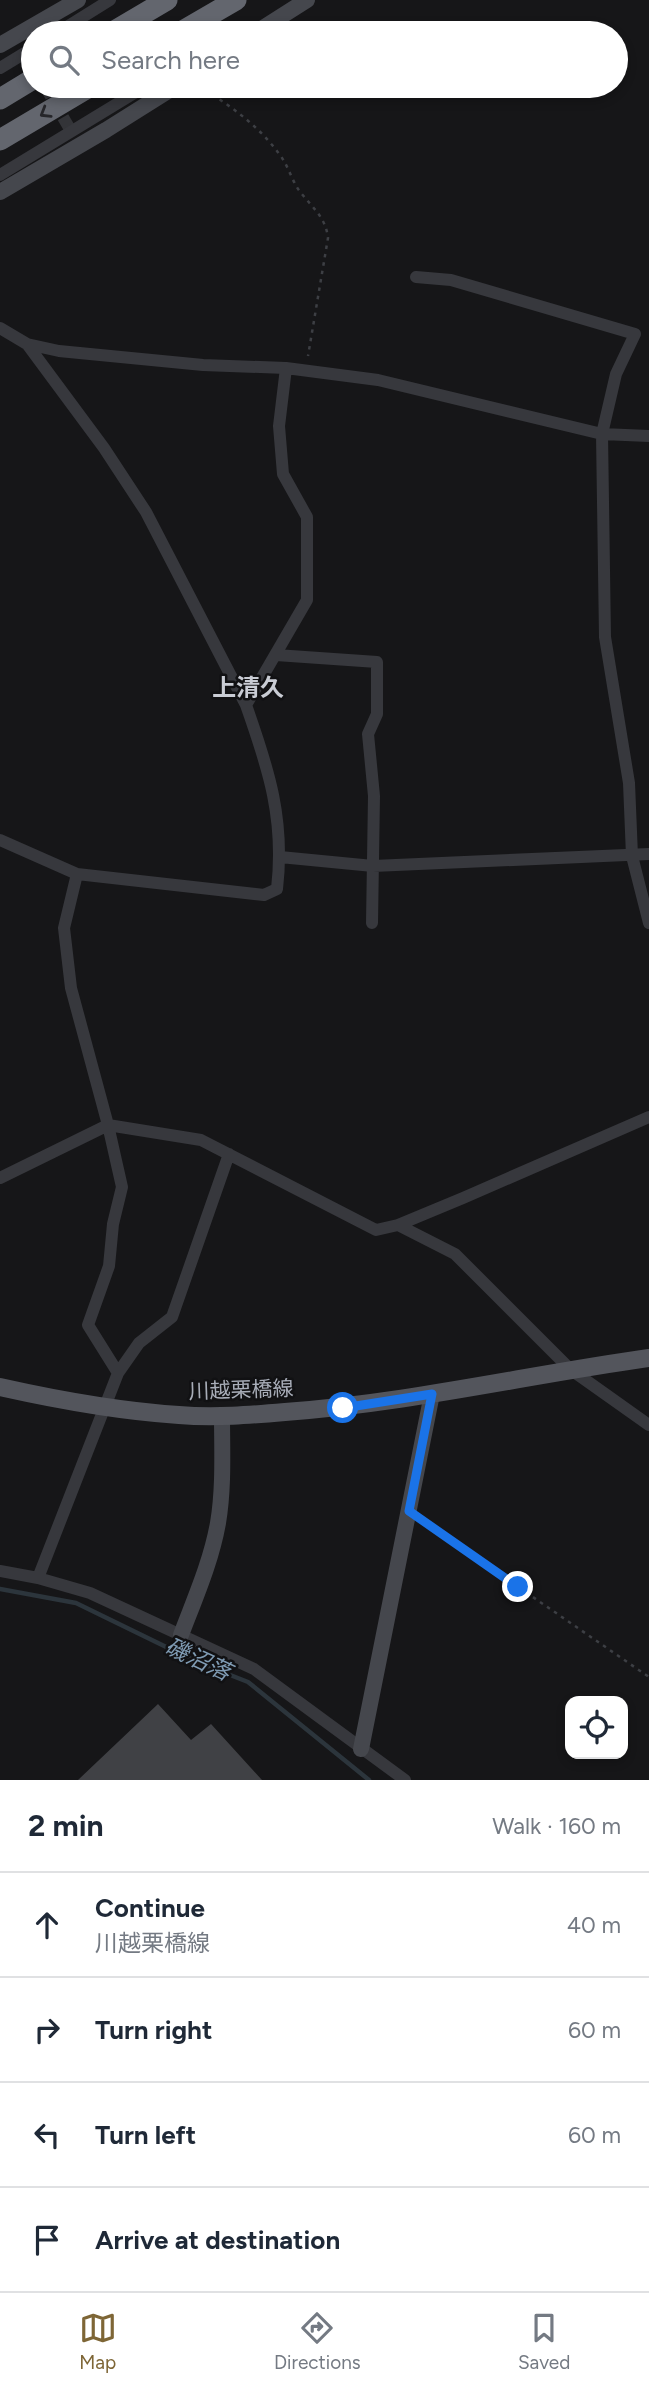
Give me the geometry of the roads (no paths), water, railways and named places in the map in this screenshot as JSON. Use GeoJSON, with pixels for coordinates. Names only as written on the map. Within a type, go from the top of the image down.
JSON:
{"type":"FeatureCollection","features":[{"type":"Feature","properties":{"kind":"highway"},"geometry":{"type":"LineString","coordinates":[[131,21],[167,0]]}},
{"type":"Feature","properties":{"kind":"highway"},"geometry":{"type":"LineString","coordinates":[[200,21],[236,0]]}},
{"type":"Feature","properties":{"kind":"highway"},"geometry":{"type":"LineString","coordinates":[[0,99],[21,86]]}},
{"type":"Feature","properties":{"kind":"highway"},"geometry":{"type":"LineString","coordinates":[[0,140],[71,98]]}},
{"type":"Feature","properties":{"kind":"main road","name":"川越栗橋線"},"geometry":{"type":"LineString","coordinates":[[0,1387],[44,1397],[180,1416],[222,1415],[343,1408],[649,1358]]}},
{"type":"Feature","properties":{"kind":"street"},"geometry":{"type":"LineString","coordinates":[[42,21],[78,0]]}},
{"type":"Feature","properties":{"kind":"street"},"geometry":{"type":"LineString","coordinates":[[76,21],[110,0]]}},
{"type":"Feature","properties":{"kind":"street"},"geometry":{"type":"LineString","coordinates":[[274,21],[307,0]]}},
{"type":"Feature","properties":{"kind":"street"},"geometry":{"type":"LineString","coordinates":[[0,45],[21,33]]}},
{"type":"Feature","properties":{"kind":"street"},"geometry":{"type":"LineString","coordinates":[[0,68],[21,55]]}},
{"type":"Feature","properties":{"kind":"street"},"geometry":{"type":"LineString","coordinates":[[0,175],[126,98]]}},
{"type":"Feature","properties":{"kind":"street"},"geometry":{"type":"LineString","coordinates":[[0,192],[158,98]]}},
{"type":"Feature","properties":{"kind":"street"},"geometry":{"type":"LineString","coordinates":[[416,277],[451,280],[635,334],[616,374],[602,434],[605,637],[629,783],[632,856],[649,923]]}},
{"type":"Feature","properties":{"kind":"street"},"geometry":{"type":"LineString","coordinates":[[0,328],[27,344],[59,351],[117,358],[286,368],[378,380],[602,434],[649,436]]}},
{"type":"Feature","properties":{"kind":"street"},"geometry":{"type":"LineString","coordinates":[[0,840],[77,874],[264,895],[277,889],[280,857],[278,820],[269,770],[246,705],[146,512],[104,448],[27,344]]}},
{"type":"Feature","properties":{"kind":"street"},"geometry":{"type":"LineString","coordinates":[[246,705],[307,600],[307,517],[283,474],[279,426],[286,368]]}},
{"type":"Feature","properties":{"kind":"street"},"geometry":{"type":"LineString","coordinates":[[276,655],[377,662],[377,714],[368,734],[374,796],[372,923]]}},
{"type":"Feature","properties":{"kind":"street"},"geometry":{"type":"LineString","coordinates":[[280,857],[373,866],[649,854]]}},
{"type":"Feature","properties":{"kind":"street"},"geometry":{"type":"LineString","coordinates":[[77,874],[64,928],[66,956],[71,988],[122,1187],[113,1224],[109,1266],[88,1325],[118,1373]]}},
{"type":"Feature","properties":{"kind":"street"},"geometry":{"type":"LineString","coordinates":[[0,1178],[108,1125],[201,1140],[376,1230],[397,1225],[649,1117]]}},
{"type":"Feature","properties":{"kind":"street"},"geometry":{"type":"LineString","coordinates":[[38,1578],[118,1373],[139,1343],[172,1317],[229,1154]]}},
{"type":"Feature","properties":{"kind":"street"},"geometry":{"type":"LineString","coordinates":[[397,1225],[455,1254],[570,1369],[649,1425]]}},
{"type":"Feature","properties":{"kind":"street"},"geometry":{"type":"LineString","coordinates":[[361,1749],[432,1394]]}},
{"type":"Feature","properties":{"kind":"street"},"geometry":{"type":"LineString","coordinates":[[181,1635],[204,1574],[218,1522],[222,1415]]}},
{"type":"Feature","properties":{"kind":"street"},"geometry":{"type":"LineString","coordinates":[[0,1571],[38,1578],[90,1593],[254,1669],[405,1780]]}},
{"type":"Feature","properties":{"kind":"waterway","name":"磯沼落"},"geometry":{"type":"LineString","coordinates":[[0,1589],[76,1603],[197,1662],[248,1682],[369,1780]]}},
{"type":"Feature","properties":{"kind":"tunnel"},"geometry":{"type":"LineString","coordinates":[[52,98],[71,131]]}},
{"type":"Feature","properties":{"kind":"district","name":"上清久"},"geometry":{"type":"Point","coordinates":[248,688]}}]}
